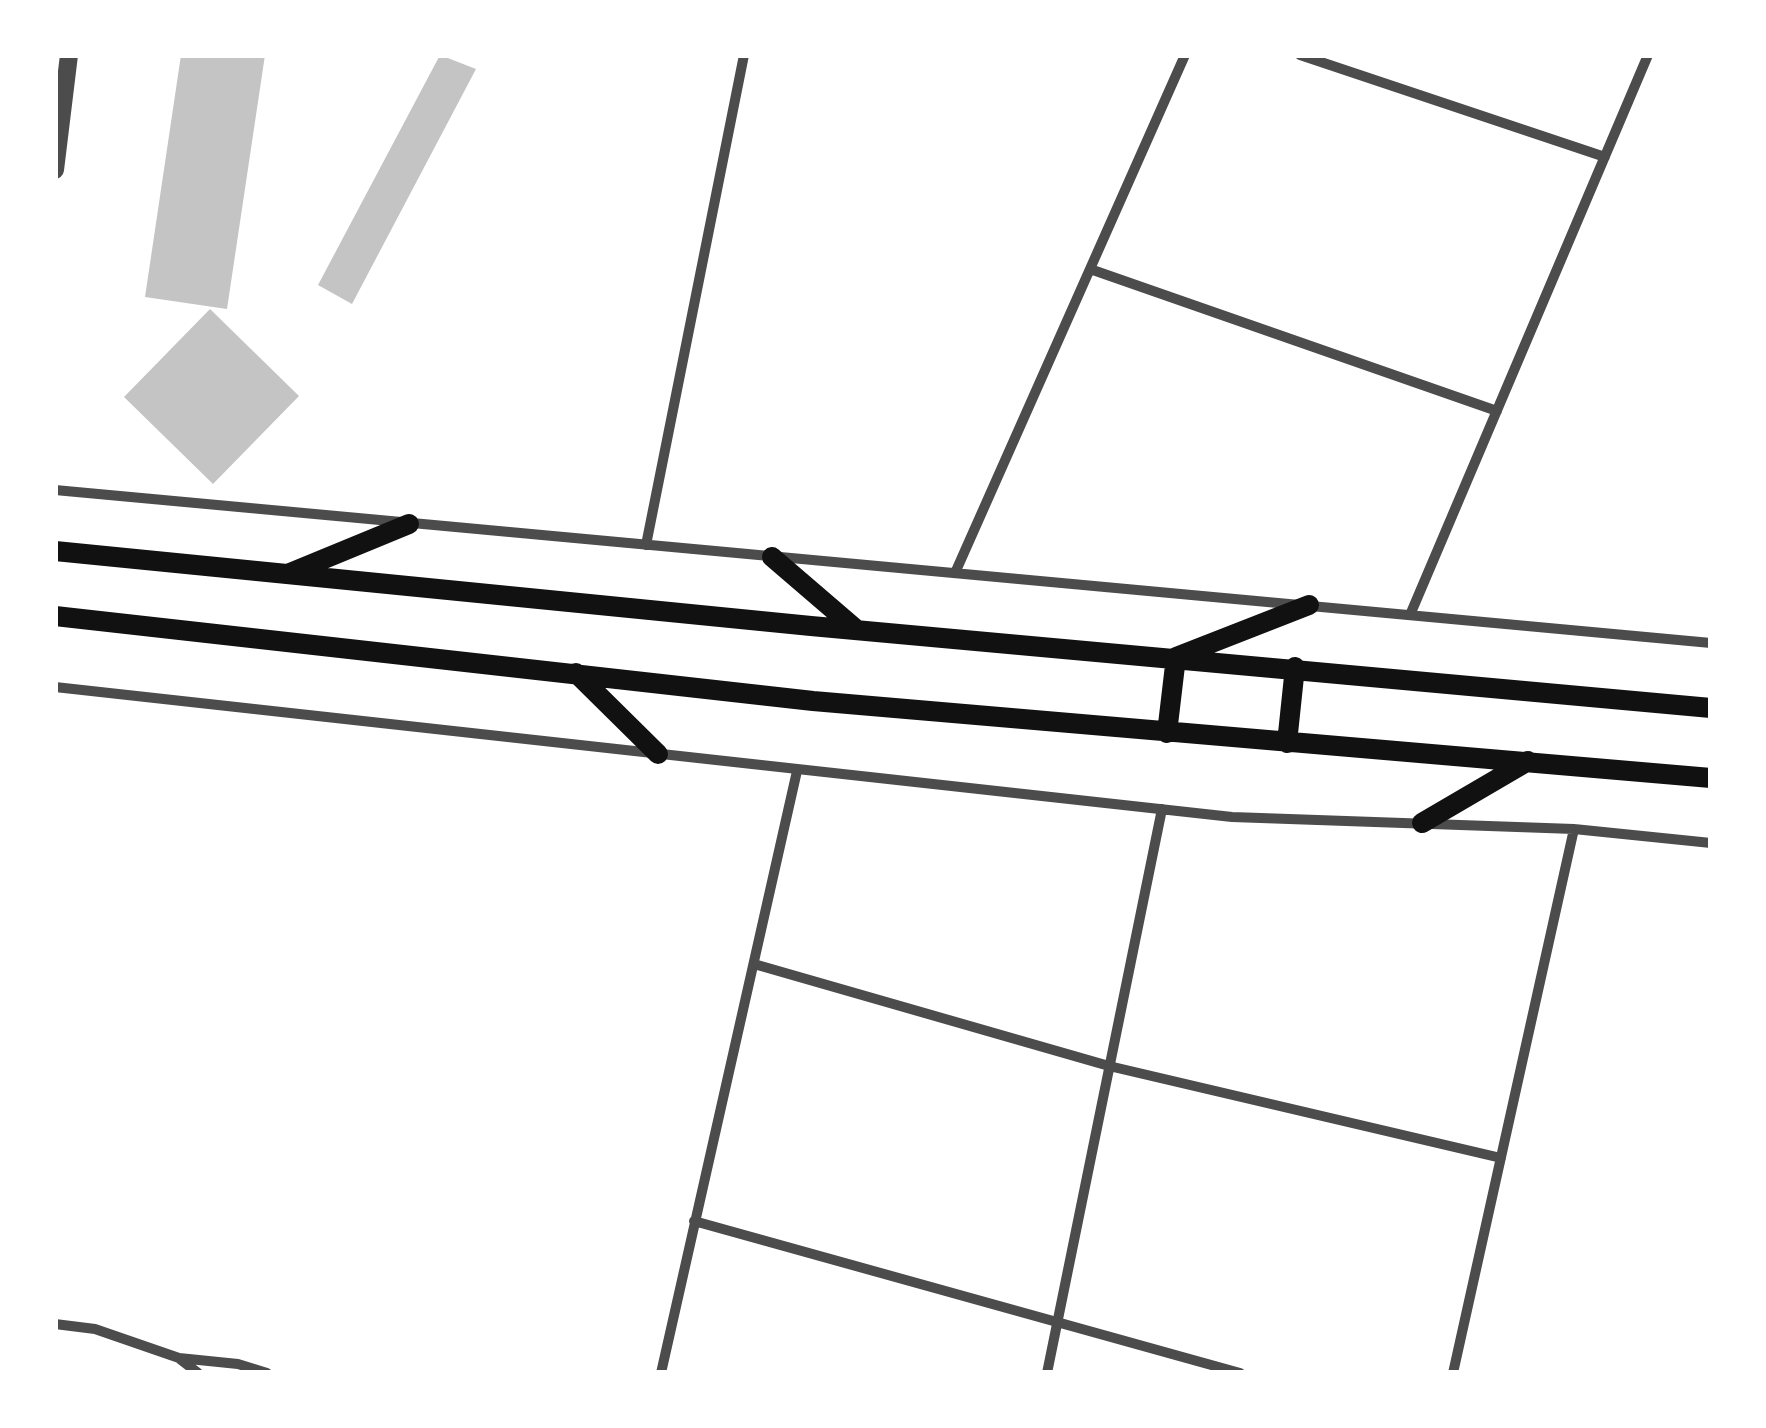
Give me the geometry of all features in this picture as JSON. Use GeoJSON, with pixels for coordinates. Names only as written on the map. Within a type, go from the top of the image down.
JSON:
{"type":"FeatureCollection","features":[{"type":"Feature","properties":{"kind":"main road"},"geometry":{"type":"LineString","coordinates":[[288,574],[408,524]]}},
{"type":"Feature","properties":{"kind":"main road"},"geometry":{"type":"LineString","coordinates":[[55,551],[856,630],[1296,667],[1711,708]]}},
{"type":"Feature","properties":{"kind":"main road"},"geometry":{"type":"LineString","coordinates":[[772,556],[856,630]]}},
{"type":"Feature","properties":{"kind":"main road"},"geometry":{"type":"LineString","coordinates":[[1176,657],[1309,606]]}},
{"type":"Feature","properties":{"kind":"main road"},"geometry":{"type":"LineString","coordinates":[[55,616],[813,701],[1711,778]]}},
{"type":"Feature","properties":{"kind":"main road"},"geometry":{"type":"LineString","coordinates":[[1167,733],[1176,657]]}},
{"type":"Feature","properties":{"kind":"main road"},"geometry":{"type":"LineString","coordinates":[[1287,743],[1296,667]]}},
{"type":"Feature","properties":{"kind":"main road"},"geometry":{"type":"LineString","coordinates":[[576,673],[658,754]]}},
{"type":"Feature","properties":{"kind":"main road"},"geometry":{"type":"LineString","coordinates":[[1422,824],[1528,761]]}},
{"type":"Feature","properties":{"kind":"street"},"geometry":{"type":"LineString","coordinates":[[55,170],[68,55]]}},
{"type":"Feature","properties":{"kind":"street"},"geometry":{"type":"LineString","coordinates":[[646,545],[744,55]]}},
{"type":"Feature","properties":{"kind":"street"},"geometry":{"type":"LineString","coordinates":[[956,573],[1186,55]]}},
{"type":"Feature","properties":{"kind":"street"},"geometry":{"type":"LineString","coordinates":[[1300,55],[1605,156]]}},
{"type":"Feature","properties":{"kind":"street"},"geometry":{"type":"LineString","coordinates":[[1410,615],[1648,55]]}},
{"type":"Feature","properties":{"kind":"street"},"geometry":{"type":"LineString","coordinates":[[1090,270],[1497,411]]}},
{"type":"Feature","properties":{"kind":"street"},"geometry":{"type":"LineString","coordinates":[[55,490],[1711,643]]}},
{"type":"Feature","properties":{"kind":"street"},"geometry":{"type":"LineString","coordinates":[[55,686],[797,772],[1232,817],[1574,829],[1711,843]]}},
{"type":"Feature","properties":{"kind":"street"},"geometry":{"type":"LineString","coordinates":[[660,1373],[797,772]]}},
{"type":"Feature","properties":{"kind":"street"},"geometry":{"type":"LineString","coordinates":[[1047,1373],[1162,809]]}},
{"type":"Feature","properties":{"kind":"street"},"geometry":{"type":"LineString","coordinates":[[1454,1373],[1574,829]]}},
{"type":"Feature","properties":{"kind":"street"},"geometry":{"type":"LineString","coordinates":[[754,964],[1109,1066],[1501,1158]]}},
{"type":"Feature","properties":{"kind":"street"},"geometry":{"type":"LineString","coordinates":[[694,1221],[1240,1373]]}},
{"type":"Feature","properties":{"kind":"street"},"geometry":{"type":"LineString","coordinates":[[55,1324],[95,1329],[179,1358],[238,1364],[266,1373]]}},
{"type":"Feature","properties":{"kind":"street"},"geometry":{"type":"LineString","coordinates":[[179,1358],[198,1373]]}},
{"type":"Feature","properties":{"kind":"building"},"geometry":{"type":"Polygon","coordinates":[[[181,55],[265,55],[227,309],[145,297],[181,55]]]}},
{"type":"Feature","properties":{"kind":"building"},"geometry":{"type":"Polygon","coordinates":[[[440,55],[476,69],[352,304],[318,285],[440,55]]]}},
{"type":"Feature","properties":{"kind":"building"},"geometry":{"type":"Polygon","coordinates":[[[210,309],[299,396],[213,484],[124,397],[210,309]]]}}]}
